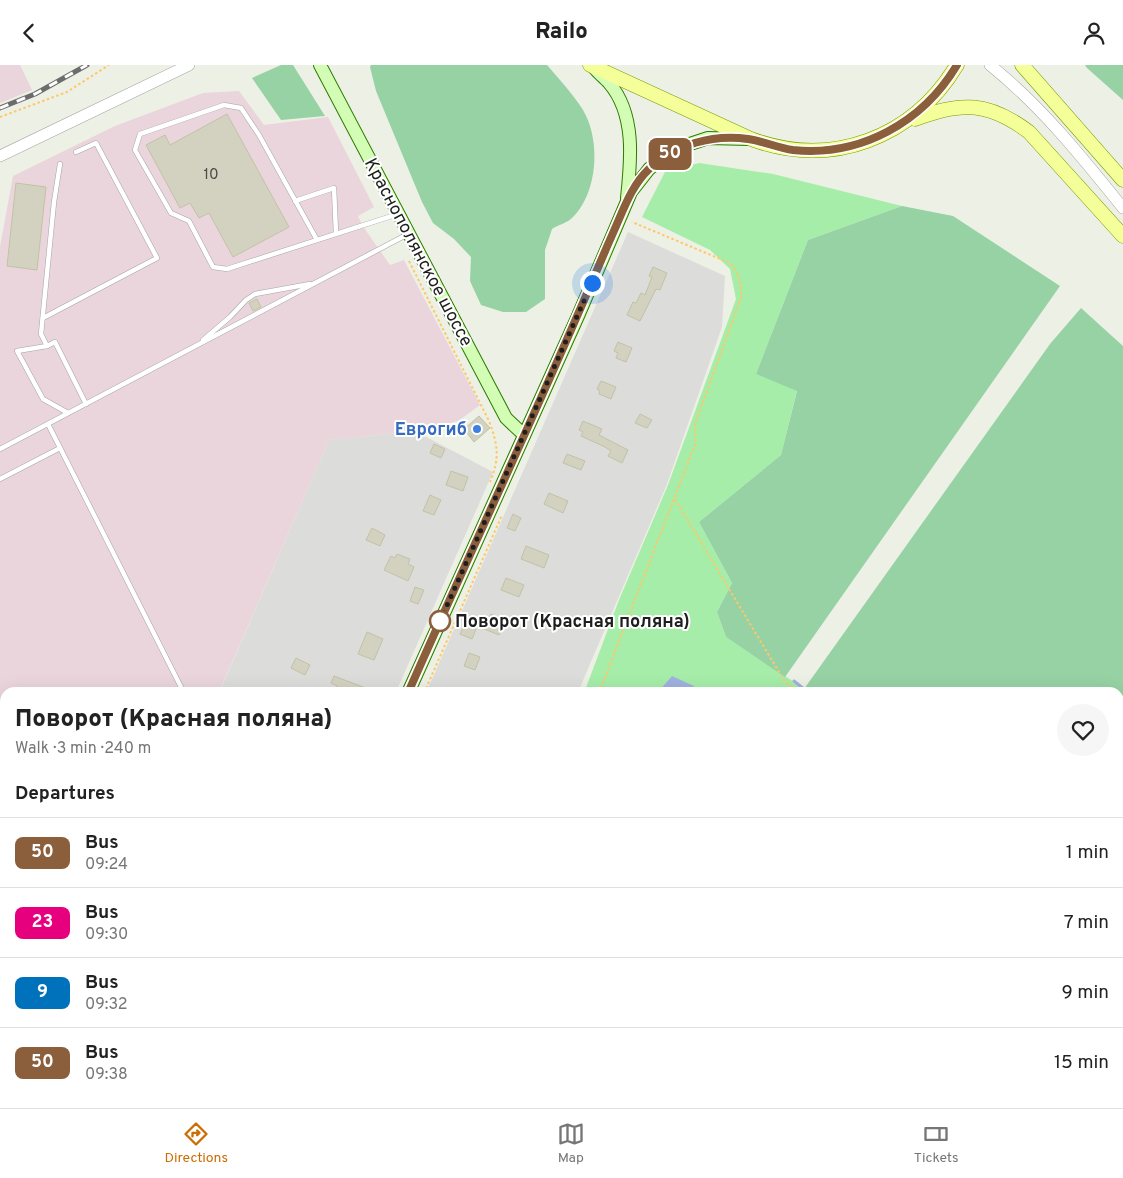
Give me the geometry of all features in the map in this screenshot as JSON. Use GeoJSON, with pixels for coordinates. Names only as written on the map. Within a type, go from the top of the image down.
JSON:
{"type":"FeatureCollection","features":[{"type":"Feature","properties":{"kind":"main road","name":"Краснополянское шоссе"},"geometry":{"type":"LineString","coordinates":[[320,65],[506,418],[524,435]]}},
{"type":"Feature","properties":{"kind":"main road"},"geometry":{"type":"LineString","coordinates":[[590,65],[751,139],[793,150],[826,150],[858,144],[881,135],[903,123],[929,103],[940,91],[957,65]]}},
{"type":"Feature","properties":{"kind":"main road"},"geometry":{"type":"LineString","coordinates":[[590,65],[610,83],[626,117],[630,164],[626,203]]}},
{"type":"Feature","properties":{"kind":"main road"},"geometry":{"type":"LineString","coordinates":[[1022,65],[1123,180]]}},
{"type":"Feature","properties":{"kind":"main road"},"geometry":{"type":"LineString","coordinates":[[903,123],[932,113],[969,106],[991,111],[1012,120],[1029,132],[1123,235]]}},
{"type":"Feature","properties":{"kind":"main road"},"geometry":{"type":"LineString","coordinates":[[411,687],[631,192],[648,169],[687,145],[708,138],[751,139]]}},
{"type":"Feature","properties":{"kind":"street"},"geometry":{"type":"LineString","coordinates":[[0,156],[189,65]]}},
{"type":"Feature","properties":{"kind":"street"},"geometry":{"type":"LineString","coordinates":[[990,65],[1048,119],[1123,208]]}},
{"type":"Feature","properties":{"kind":"lane"},"geometry":{"type":"LineString","coordinates":[[317,240],[259,135],[241,108],[224,105],[140,135],[135,149],[171,213],[189,221],[213,267],[227,269],[399,214]]}},
{"type":"Feature","properties":{"kind":"lane"},"geometry":{"type":"LineString","coordinates":[[42,318],[157,258],[96,143],[76,152]]}},
{"type":"Feature","properties":{"kind":"lane"},"geometry":{"type":"LineString","coordinates":[[47,346],[41,334],[42,318],[60,164]]}},
{"type":"Feature","properties":{"kind":"lane"},"geometry":{"type":"LineString","coordinates":[[296,201],[334,187],[336,233]]}},
{"type":"Feature","properties":{"kind":"lane"},"geometry":{"type":"LineString","coordinates":[[0,449],[409,233]]}},
{"type":"Feature","properties":{"kind":"lane"},"geometry":{"type":"LineString","coordinates":[[196,345],[255,294],[314,283]]}},
{"type":"Feature","properties":{"kind":"lane"},"geometry":{"type":"LineString","coordinates":[[68,413],[43,399],[18,351],[47,346],[55,342],[86,404]]}},
{"type":"Feature","properties":{"kind":"lane"},"geometry":{"type":"LineString","coordinates":[[48,424],[181,687]]}},
{"type":"Feature","properties":{"kind":"lane"},"geometry":{"type":"LineString","coordinates":[[0,479],[60,448]]}},
{"type":"Feature","properties":{"kind":"path"},"geometry":{"type":"LineString","coordinates":[[0,117],[67,92],[109,65]]}},
{"type":"Feature","properties":{"kind":"path"},"geometry":{"type":"LineString","coordinates":[[600,687],[696,442],[695,424],[741,298],[741,284],[738,272],[730,263],[620,217]]}},
{"type":"Feature","properties":{"kind":"path"},"geometry":{"type":"LineString","coordinates":[[407,256],[495,435],[498,459],[486,489]]}},
{"type":"Feature","properties":{"kind":"path"},"geometry":{"type":"LineString","coordinates":[[675,497],[785,682],[792,687]]}},
{"type":"Feature","properties":{"kind":"shaded area"},"geometry":{"type":"Polygon","coordinates":[[[0,65],[20,65],[32,90],[0,103],[0,65]]]}},
{"type":"Feature","properties":{"kind":"shaded area"},"geometry":{"type":"Polygon","coordinates":[[[239,91],[264,125],[328,117],[374,207],[358,216],[362,225],[390,265],[404,260],[480,405],[458,421],[415,431],[329,440],[221,687],[0,687],[0,247],[13,176],[115,126],[203,93],[239,91]]]}},
{"type":"Feature","properties":{"kind":"shaded area"},"geometry":{"type":"Polygon","coordinates":[[[628,232],[725,276],[722,327],[667,484],[580,687],[429,687],[628,232]]]}},
{"type":"Feature","properties":{"kind":"shaded area"},"geometry":{"type":"Polygon","coordinates":[[[415,431],[493,472],[398,687],[222,687],[329,440],[415,431]]]}},
{"type":"Feature","properties":{"kind":"green space"},"geometry":{"type":"Polygon","coordinates":[[[281,65],[293,65],[325,116],[281,120],[252,78],[281,65]]]}},
{"type":"Feature","properties":{"kind":"green space"},"geometry":{"type":"Polygon","coordinates":[[[371,65],[547,65],[583,110],[593,136],[594,166],[592,181],[581,207],[572,218],[552,229],[545,250],[545,299],[526,312],[503,312],[481,305],[470,281],[471,257],[454,239],[433,223],[422,202],[376,91],[371,65]]]}},
{"type":"Feature","properties":{"kind":"green space"},"geometry":{"type":"Polygon","coordinates":[[[1085,65],[1123,65],[1123,100],[1087,68],[1085,65]]]}},
{"type":"Feature","properties":{"kind":"green space"},"geometry":{"type":"Polygon","coordinates":[[[699,163],[773,174],[902,206],[808,240],[756,374],[797,390],[781,455],[699,522],[732,583],[717,612],[726,637],[801,687],[586,687],[619,600],[668,485],[736,299],[730,269],[710,250],[642,217],[665,172],[699,163]]]}},
{"type":"Feature","properties":{"kind":"green space"},"geometry":{"type":"Polygon","coordinates":[[[902,206],[953,216],[1060,286],[785,677],[726,637],[717,612],[732,583],[699,522],[781,455],[797,391],[756,374],[808,240],[902,206]]]}},
{"type":"Feature","properties":{"kind":"green space"},"geometry":{"type":"Polygon","coordinates":[[[1081,308],[1123,346],[1123,687],[805,687],[1050,344],[1081,308]]]}},
{"type":"Feature","properties":{"kind":"water"},"geometry":{"type":"Polygon","coordinates":[[[672,676],[694,686],[694,687],[662,687],[672,676]]]}},
{"type":"Feature","properties":{"kind":"building"},"geometry":{"type":"Polygon","coordinates":[[[227,114],[289,227],[233,257],[209,213],[199,218],[190,203],[180,208],[146,145],[165,135],[170,145],[227,114]]]}},
{"type":"Feature","properties":{"kind":"building"},"geometry":{"type":"Polygon","coordinates":[[[16,183],[46,187],[37,270],[7,266],[16,183]]]}},
{"type":"Feature","properties":{"kind":"building"},"geometry":{"type":"Polygon","coordinates":[[[653,267],[667,273],[660,290],[656,289],[640,321],[627,315],[633,302],[636,303],[641,293],[645,295],[652,277],[649,276],[653,267]]]}},
{"type":"Feature","properties":{"kind":"building"},"geometry":{"type":"Polygon","coordinates":[[[257,299],[261,307],[253,311],[249,303],[257,299]]]}},
{"type":"Feature","properties":{"kind":"building"},"geometry":{"type":"Polygon","coordinates":[[[618,342],[632,348],[626,362],[616,358],[618,353],[614,351],[618,342]]]}},
{"type":"Feature","properties":{"kind":"building"},"geometry":{"type":"Polygon","coordinates":[[[601,381],[616,387],[611,399],[599,394],[600,391],[597,389],[601,381]]]}},
{"type":"Feature","properties":{"kind":"building"},"geometry":{"type":"Polygon","coordinates":[[[640,414],[652,420],[647,428],[635,423],[640,414]]]}},
{"type":"Feature","properties":{"kind":"building","name":"Еврогиб"},"geometry":{"type":"Polygon","coordinates":[[[479,416],[490,428],[474,442],[464,429],[479,416]]]}},
{"type":"Feature","properties":{"kind":"building"},"geometry":{"type":"Polygon","coordinates":[[[583,421],[602,429],[599,435],[628,450],[622,463],[608,456],[611,451],[605,447],[581,436],[583,432],[579,430],[583,421]]]}},
{"type":"Feature","properties":{"kind":"building"},"geometry":{"type":"Polygon","coordinates":[[[434,444],[445,449],[441,458],[430,453],[434,444]]]}},
{"type":"Feature","properties":{"kind":"building"},"geometry":{"type":"Polygon","coordinates":[[[567,454],[585,461],[581,470],[563,463],[567,454]]]}},
{"type":"Feature","properties":{"kind":"building"},"geometry":{"type":"Polygon","coordinates":[[[451,471],[468,477],[463,491],[446,485],[451,471]]]}},
{"type":"Feature","properties":{"kind":"building"},"geometry":{"type":"Polygon","coordinates":[[[549,493],[568,501],[563,513],[544,504],[549,493]]]}},
{"type":"Feature","properties":{"kind":"building"},"geometry":{"type":"Polygon","coordinates":[[[430,495],[441,500],[434,515],[423,511],[430,495]]]}},
{"type":"Feature","properties":{"kind":"building"},"geometry":{"type":"Polygon","coordinates":[[[513,514],[521,518],[515,531],[507,528],[513,514]]]}},
{"type":"Feature","properties":{"kind":"building"},"geometry":{"type":"Polygon","coordinates":[[[372,528],[385,535],[380,546],[366,540],[372,528]]]}},
{"type":"Feature","properties":{"kind":"building"},"geometry":{"type":"Polygon","coordinates":[[[526,546],[549,555],[544,568],[521,559],[526,546]]]}},
{"type":"Feature","properties":{"kind":"building"},"geometry":{"type":"Polygon","coordinates":[[[397,554],[410,559],[408,564],[414,567],[408,581],[384,570],[391,556],[395,558],[397,554]]]}},
{"type":"Feature","properties":{"kind":"building"},"geometry":{"type":"Polygon","coordinates":[[[506,578],[524,585],[519,597],[501,590],[506,578]]]}},
{"type":"Feature","properties":{"kind":"building"},"geometry":{"type":"Polygon","coordinates":[[[415,587],[424,590],[418,604],[410,601],[415,587]]]}},
{"type":"Feature","properties":{"kind":"building"},"geometry":{"type":"Polygon","coordinates":[[[491,614],[506,621],[499,635],[482,628],[486,619],[488,620],[491,614]]]}},
{"type":"Feature","properties":{"kind":"building"},"geometry":{"type":"Polygon","coordinates":[[[465,624],[476,629],[472,639],[460,634],[465,624]]]}},
{"type":"Feature","properties":{"kind":"building"},"geometry":{"type":"Polygon","coordinates":[[[367,632],[383,639],[374,660],[358,654],[367,632]]]}},
{"type":"Feature","properties":{"kind":"building"},"geometry":{"type":"Polygon","coordinates":[[[469,653],[480,657],[475,670],[464,666],[469,653]]]}},
{"type":"Feature","properties":{"kind":"building"},"geometry":{"type":"Polygon","coordinates":[[[296,658],[310,665],[305,675],[291,668],[296,658]]]}},
{"type":"Feature","properties":{"kind":"building"},"geometry":{"type":"Polygon","coordinates":[[[334,676],[363,687],[337,687],[331,683],[334,676]]]}},
{"type":"Feature","properties":{"kind":"waterway"},"geometry":{"type":"LineString","coordinates":[[794,681],[802,687]]}},
{"type":"Feature","properties":{"kind":"railway"},"geometry":{"type":"LineString","coordinates":[[0,108],[35,94],[87,65]]}},
{"type":"Feature","properties":{"kind":"bus line","name":"50"},"geometry":{"type":"LineString","coordinates":[[411,687],[578,316],[631,192],[648,169],[687,145],[708,138],[751,139],[777,147],[810,151],[842,148],[874,139],[903,123],[929,103],[950,78],[957,65]]}},
{"type":"Feature","properties":{"kind":"place","name":"Еврогиб"},"geometry":{"type":"Point","coordinates":[477,429]}},
{"type":"Feature","properties":{"kind":"place","name":"Поворот (Красная поляна)"},"geometry":{"type":"Point","coordinates":[440,621]}},
{"type":"Feature","properties":{"kind":"route"},"geometry":{"type":"LineString","coordinates":[[440,621],[592,283]]}}]}
